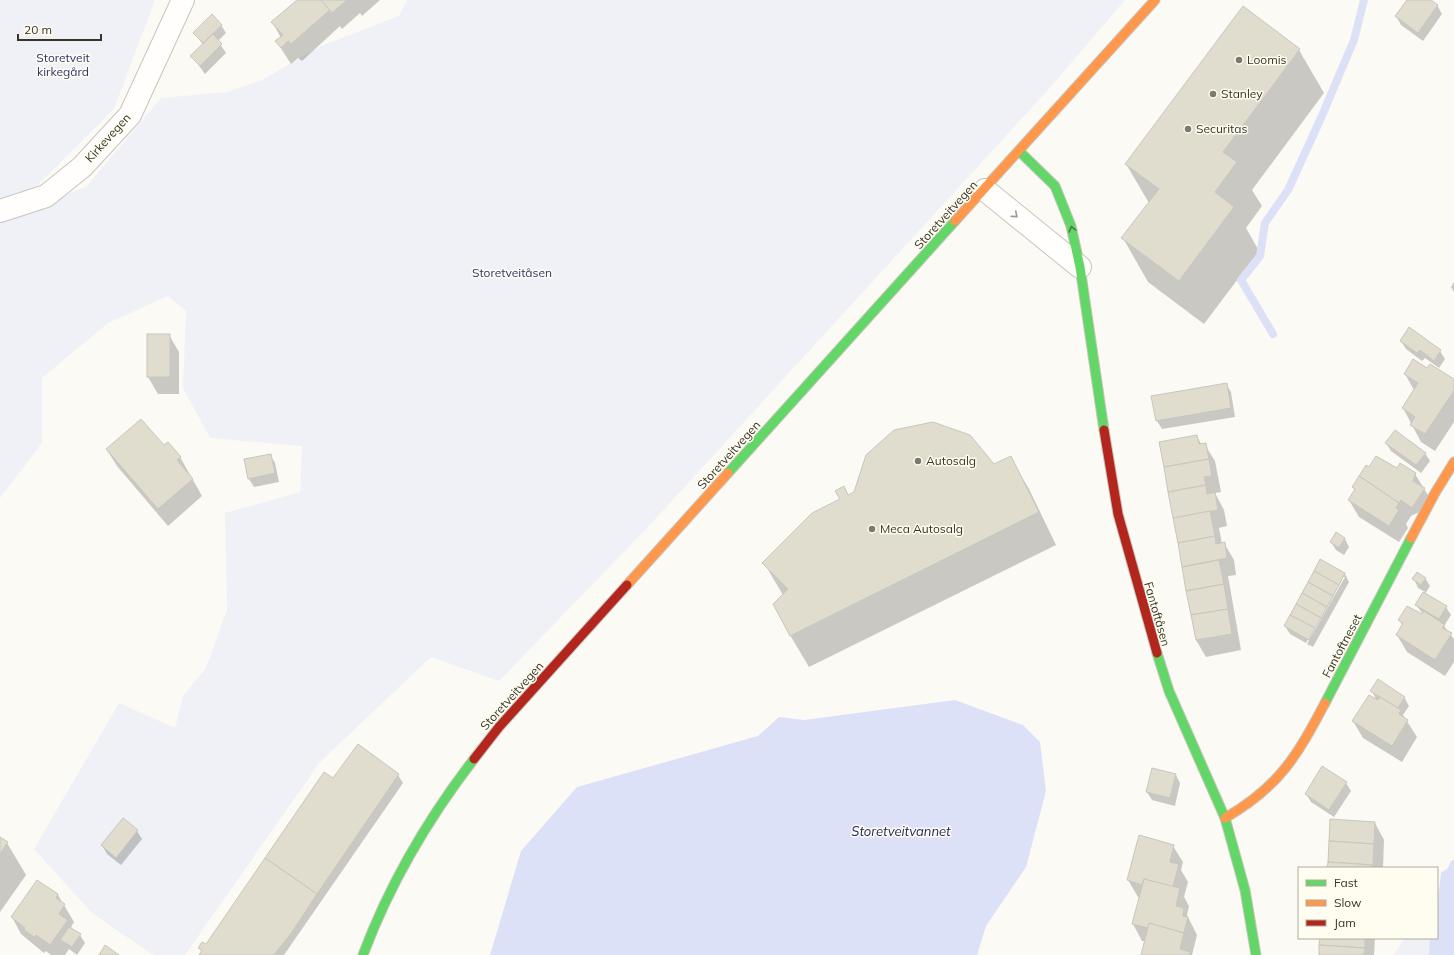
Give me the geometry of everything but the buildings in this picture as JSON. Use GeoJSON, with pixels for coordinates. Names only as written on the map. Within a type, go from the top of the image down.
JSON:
{"type":"FeatureCollection","features":[{"type":"Feature","properties":{"kind":"street","name":"Kirkevegen"},"geometry":{"type":"LineString","coordinates":[[0,210],[46,196],[82,167],[130,115],[183,0]]}},
{"type":"Feature","properties":{"kind":"street","name":"Storetveitvegen"},"geometry":{"type":"LineString","coordinates":[[363,955],[381,907],[405,860],[464,771],[510,715],[1155,0]]}},
{"type":"Feature","properties":{"kind":"street","name":"Fantoftåsen"},"geometry":{"type":"LineString","coordinates":[[1019,151],[1055,186],[1071,226],[1080,267],[1093,365],[1118,514],[1148,627],[1169,691],[1225,818],[1245,890],[1256,955]]}},
{"type":"Feature","properties":{"kind":"street"},"geometry":{"type":"LineString","coordinates":[[985,190],[1080,267]]}},
{"type":"Feature","properties":{"kind":"street","name":"Fantoftneset"},"geometry":{"type":"LineString","coordinates":[[1225,818],[1251,804],[1271,787],[1289,768],[1304,743],[1435,493],[1454,462]]}},
{"type":"Feature","properties":{"kind":"green space","name":"Storetveit kirkegård"},"geometry":{"type":"Polygon","coordinates":[[[0,0],[155,0],[114,109],[36,187],[0,202],[0,0]]]}},
{"type":"Feature","properties":{"kind":"green space","name":"Storetveitåsen"},"geometry":{"type":"Polygon","coordinates":[[[407,0],[1125,0],[1047,91],[647,528],[499,681],[431,657],[320,762],[185,955],[153,955],[92,913],[34,849],[119,703],[175,728],[183,696],[206,668],[227,610],[225,513],[300,492],[302,446],[210,438],[183,388],[186,311],[168,296],[108,323],[42,378],[42,443],[0,498],[0,217],[86,187],[161,98],[228,92],[262,80],[321,46],[399,16],[407,0]]]}},
{"type":"Feature","properties":{"kind":"green space"},"geometry":{"type":"Polygon","coordinates":[[[1454,866],[1454,955],[1394,955],[1404,939],[1438,939],[1438,890],[1454,866]]]}},
{"type":"Feature","properties":{"kind":"water","name":"Storetveitvannet"},"geometry":{"type":"Polygon","coordinates":[[[955,700],[1023,725],[1040,742],[1046,791],[1026,867],[986,926],[977,955],[490,955],[521,851],[577,787],[758,736],[779,717],[804,720],[955,700]]]}},
{"type":"Feature","properties":{"kind":"water"},"geometry":{"type":"Polygon","coordinates":[[[1454,860],[1454,955],[1429,955],[1430,939],[1438,939],[1438,902],[1441,873],[1448,868],[1451,861],[1454,860]]]}},
{"type":"Feature","properties":{"kind":"waterway"},"geometry":{"type":"LineString","coordinates":[[1273,334],[1241,280],[1260,256],[1265,223],[1288,190],[1321,118],[1354,40],[1364,0]]}},
{"type":"Feature","properties":{"kind":"traffic: fast"},"geometry":{"type":"LineString","coordinates":[[1019,151],[1055,186],[1071,226],[1080,267],[1104,430]]}},
{"type":"Feature","properties":{"kind":"traffic: fast"},"geometry":{"type":"LineString","coordinates":[[728,473],[955,221]]}},
{"type":"Feature","properties":{"kind":"traffic: fast"},"geometry":{"type":"LineString","coordinates":[[1325,703],[1411,538]]}},
{"type":"Feature","properties":{"kind":"traffic: fast"},"geometry":{"type":"LineString","coordinates":[[1157,653],[1169,691],[1225,818],[1245,890],[1256,955]]}},
{"type":"Feature","properties":{"kind":"traffic: fast"},"geometry":{"type":"LineString","coordinates":[[363,955],[385,903],[411,853],[441,805],[474,759]]}},
{"type":"Feature","properties":{"kind":"traffic: slow"},"geometry":{"type":"LineString","coordinates":[[955,221],[1155,0]]}},
{"type":"Feature","properties":{"kind":"traffic: slow"},"geometry":{"type":"LineString","coordinates":[[1411,538],[1435,493],[1454,462]]}},
{"type":"Feature","properties":{"kind":"traffic: slow"},"geometry":{"type":"LineString","coordinates":[[627,585],[728,473]]}},
{"type":"Feature","properties":{"kind":"traffic: slow"},"geometry":{"type":"LineString","coordinates":[[1225,818],[1259,794],[1285,769],[1305,739],[1325,703]]}},
{"type":"Feature","properties":{"kind":"traffic: jam"},"geometry":{"type":"LineString","coordinates":[[1104,430],[1118,514],[1157,653]]}},
{"type":"Feature","properties":{"kind":"traffic: jam"},"geometry":{"type":"LineString","coordinates":[[474,759],[499,727],[627,585]]}},
{"type":"Feature","properties":{"kind":"place","name":"Loomis"},"geometry":{"type":"Point","coordinates":[1239,60]}},
{"type":"Feature","properties":{"kind":"place","name":"Stanley"},"geometry":{"type":"Point","coordinates":[1213,94]}},
{"type":"Feature","properties":{"kind":"place","name":"Securitas"},"geometry":{"type":"Point","coordinates":[1188,129]}},
{"type":"Feature","properties":{"kind":"place","name":"Autosalg"},"geometry":{"type":"Point","coordinates":[918,461]}},
{"type":"Feature","properties":{"kind":"place","name":"Meca Autosalg"},"geometry":{"type":"Point","coordinates":[872,529]}}]}
